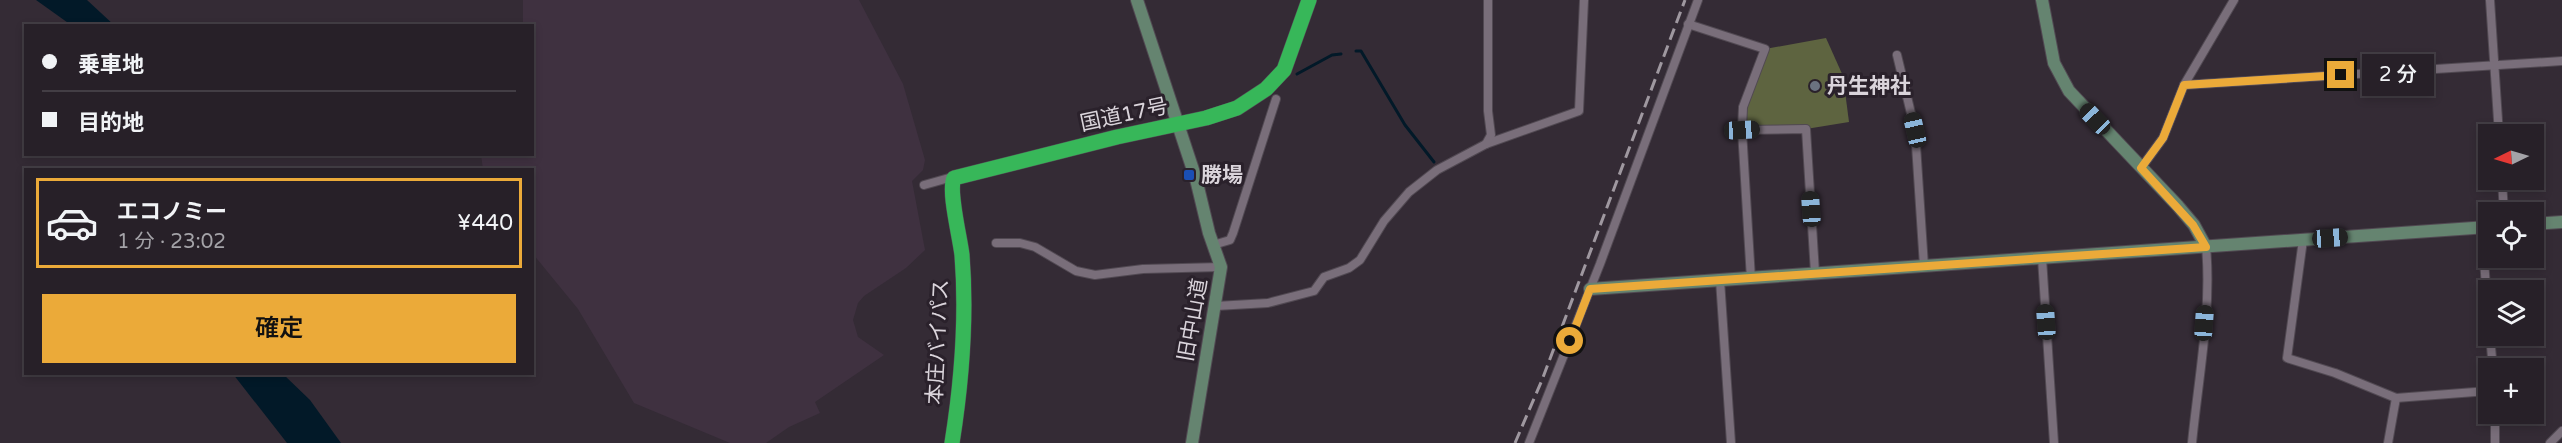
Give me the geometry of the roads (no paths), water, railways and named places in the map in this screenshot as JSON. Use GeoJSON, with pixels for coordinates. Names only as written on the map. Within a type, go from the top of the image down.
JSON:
{"type":"FeatureCollection","features":[{"type":"Feature","properties":{"kind":"highway","name":"国道17号"},"geometry":{"type":"LineString","coordinates":[[959,174],[1177,125],[1237,108],[1272,85],[1284,70],[1309,0]]}},
{"type":"Feature","properties":{"kind":"highway","name":"本庄バイパス"},"geometry":{"type":"LineString","coordinates":[[952,443],[962,366],[965,302],[960,230],[952,183],[959,174]]}},
{"type":"Feature","properties":{"kind":"street","name":"旧中山道"},"geometry":{"type":"LineString","coordinates":[[1137,0],[1201,194],[1221,267],[1192,443]]}},
{"type":"Feature","properties":{"kind":"street"},"geometry":{"type":"LineString","coordinates":[[1486,144],[1491,135],[1488,111],[1488,0]]}},
{"type":"Feature","properties":{"kind":"street"},"geometry":{"type":"LineString","coordinates":[[1216,306],[1269,303],[1314,291],[1324,277],[1349,268],[1360,260],[1384,221],[1409,192],[1437,170],[1486,144],[1579,111],[1584,0]]}},
{"type":"Feature","properties":{"kind":"street"},"geometry":{"type":"LineString","coordinates":[[1529,443],[1590,289],[1698,0]]}},
{"type":"Feature","properties":{"kind":"street"},"geometry":{"type":"LineString","coordinates":[[2042,0],[2054,63],[2069,91],[2193,225],[2206,247],[2208,265],[2192,443]]}},
{"type":"Feature","properties":{"kind":"street"},"geometry":{"type":"LineString","coordinates":[[2141,168],[2163,138],[2184,85],[2234,0]]}},
{"type":"Feature","properties":{"kind":"street"},"geometry":{"type":"LineString","coordinates":[[2490,0],[2498,124]]}},
{"type":"Feature","properties":{"kind":"street"},"geometry":{"type":"LineString","coordinates":[[1688,24],[1765,49],[1743,106],[1742,130],[1752,279]]}},
{"type":"Feature","properties":{"kind":"street"},"geometry":{"type":"LineString","coordinates":[[1897,55],[1915,130],[1924,266]]}},
{"type":"Feature","properties":{"kind":"street"},"geometry":{"type":"LineString","coordinates":[[2184,85],[2562,61]]}},
{"type":"Feature","properties":{"kind":"street"},"geometry":{"type":"LineString","coordinates":[[1214,245],[1230,240],[1233,233],[1276,99]]}},
{"type":"Feature","properties":{"kind":"street"},"geometry":{"type":"LineString","coordinates":[[1742,130],[1806,129],[1815,273]]}},
{"type":"Feature","properties":{"kind":"street"},"geometry":{"type":"LineString","coordinates":[[924,185],[959,174]]}},
{"type":"Feature","properties":{"kind":"street"},"geometry":{"type":"LineString","coordinates":[[2544,223],[2562,222]]}},
{"type":"Feature","properties":{"kind":"street"},"geometry":{"type":"LineString","coordinates":[[1590,289],[2478,228]]}},
{"type":"Feature","properties":{"kind":"street"},"geometry":{"type":"LineString","coordinates":[[2303,240],[2287,358],[2335,373],[2396,398],[2478,392]]}},
{"type":"Feature","properties":{"kind":"street"},"geometry":{"type":"LineString","coordinates":[[996,243],[1020,243],[1035,247],[1076,271],[1095,275],[1143,269],[1221,267]]}},
{"type":"Feature","properties":{"kind":"street"},"geometry":{"type":"LineString","coordinates":[[2042,258],[2054,443]]}},
{"type":"Feature","properties":{"kind":"street"},"geometry":{"type":"LineString","coordinates":[[1720,280],[1731,443]]}},
{"type":"Feature","properties":{"kind":"street"},"geometry":{"type":"LineString","coordinates":[[2388,443],[2396,398]]}},
{"type":"Feature","properties":{"kind":"street"},"geometry":{"type":"LineString","coordinates":[[2495,424],[2495,443]]}},
{"type":"Feature","properties":{"kind":"street"},"geometry":{"type":"LineString","coordinates":[[2550,443],[2562,431]]}},
{"type":"Feature","properties":{"kind":"water"},"geometry":{"type":"Polygon","coordinates":[[[36,0],[87,0],[113,24],[70,24],[36,0]]]}},
{"type":"Feature","properties":{"kind":"water"},"geometry":{"type":"Polygon","coordinates":[[[234,375],[284,375],[310,400],[341,443],[287,443],[234,375]]]}},
{"type":"Feature","properties":{"kind":"waterway"},"geometry":{"type":"LineString","coordinates":[[1356,51],[1361,51],[1405,125],[1434,162]]}},
{"type":"Feature","properties":{"kind":"waterway"},"geometry":{"type":"LineString","coordinates":[[1297,74],[1332,55],[1341,54]]}},
{"type":"Feature","properties":{"kind":"railway"},"geometry":{"type":"LineString","coordinates":[[1515,443],[1542,380],[1685,0]]}},
{"type":"Feature","properties":{"kind":"place","name":"丹生神社"},"geometry":{"type":"Point","coordinates":[1815,86]}},
{"type":"Feature","properties":{"kind":"place","name":"勝場"},"geometry":{"type":"Point","coordinates":[1189,175]}}]}
